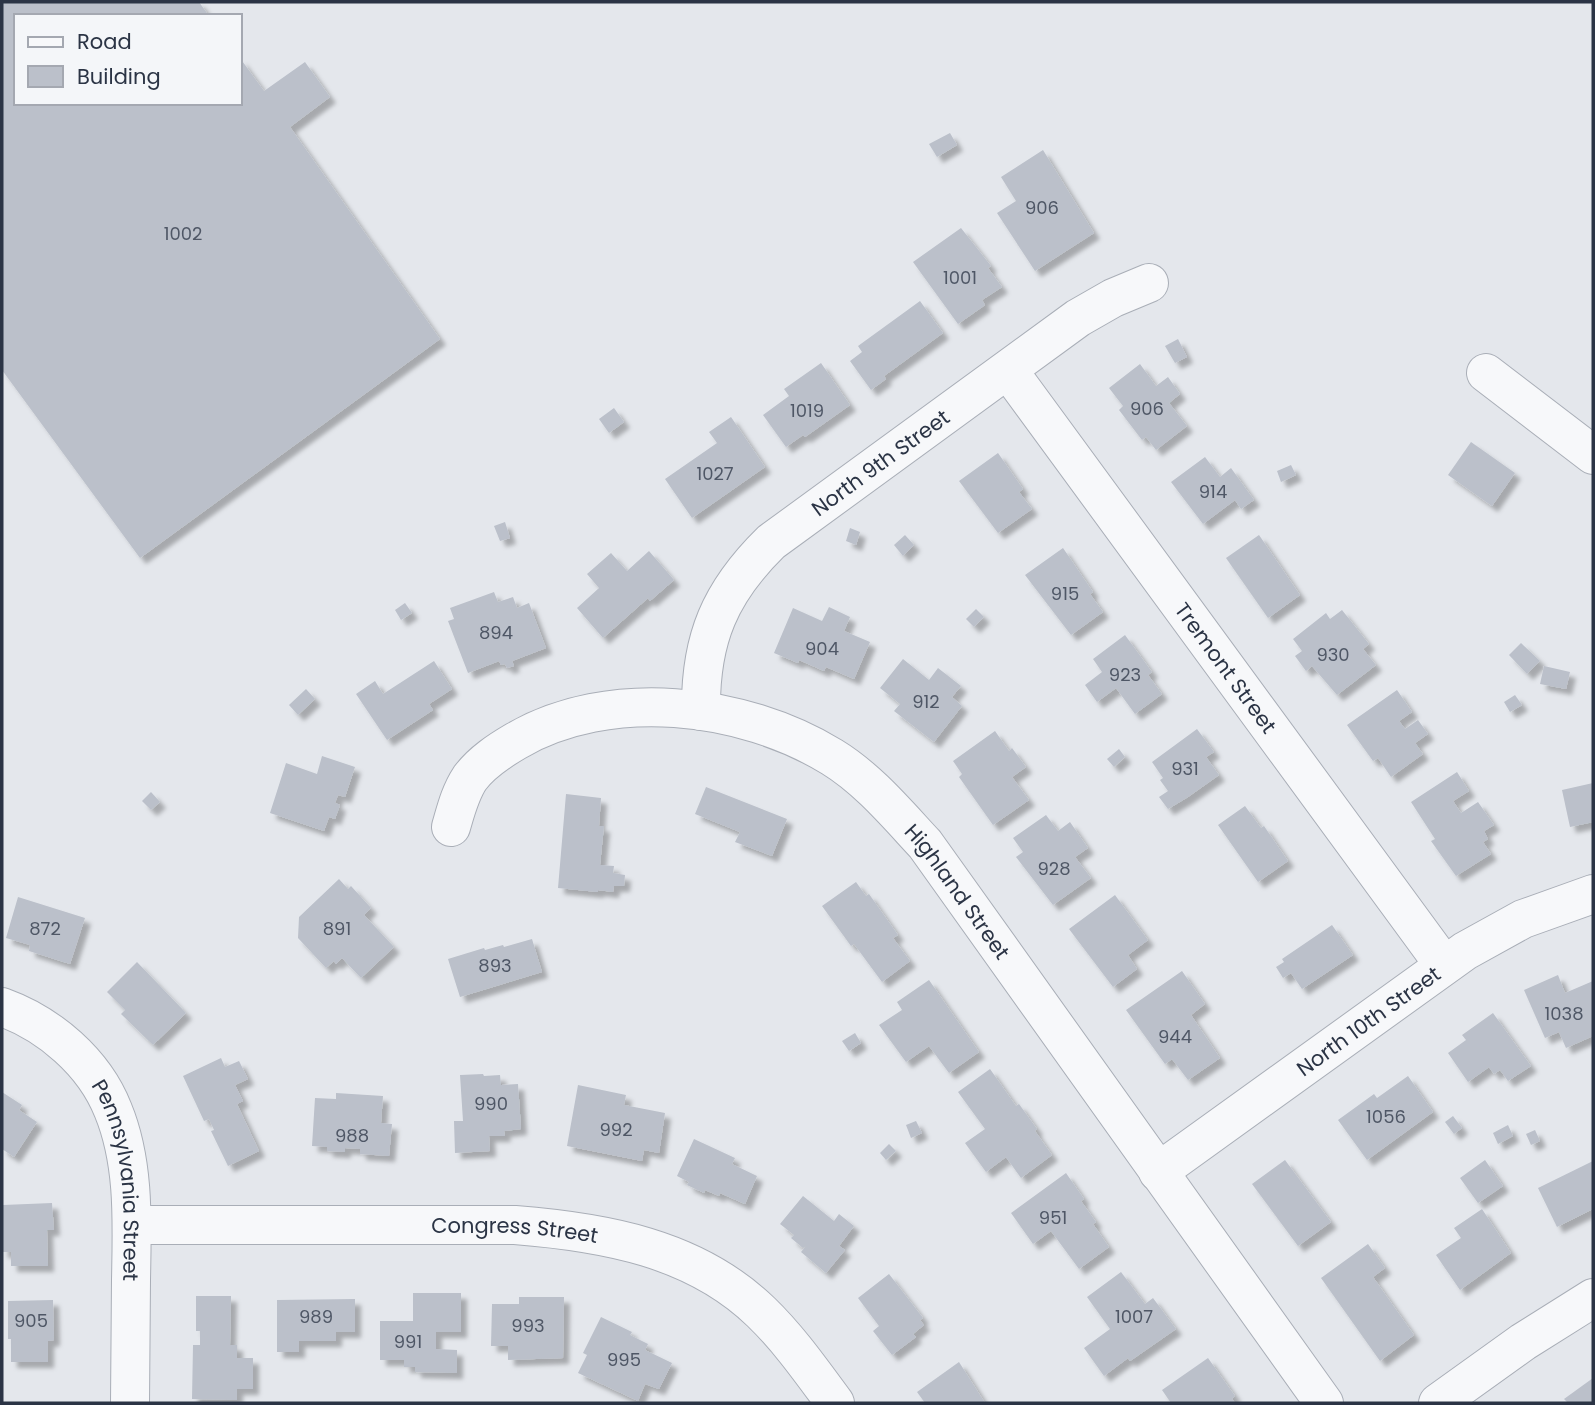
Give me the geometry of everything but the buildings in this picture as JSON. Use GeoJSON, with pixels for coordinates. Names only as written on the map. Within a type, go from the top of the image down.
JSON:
{"type":"FeatureCollection","features":[{"type":"Feature","properties":{"kind":"street","name":"North 9th Street"},"geometry":{"type":"LineString","coordinates":[[701,711],[704,657],[713,624],[727,593],[747,566],[771,542],[1078,318],[1113,298],[1149,283]]}},
{"type":"Feature","properties":{"kind":"street","name":"Tremont Street"},"geometry":{"type":"LineString","coordinates":[[1008,370],[1444,965]]}},
{"type":"Feature","properties":{"kind":"street"},"geometry":{"type":"LineString","coordinates":[[1486,373],[1593,455]]}},
{"type":"Feature","properties":{"kind":"street","name":"Highland Street"},"geometry":{"type":"LineString","coordinates":[[451,827],[458,799],[471,777],[494,754],[533,732],[574,716],[608,709],[652,706],[701,711],[761,725],[806,743],[834,758],[882,798],[925,844],[1324,1403]]}},
{"type":"Feature","properties":{"kind":"street","name":"North 10th Street"},"geometry":{"type":"LineString","coordinates":[[1158,1171],[1465,951],[1523,919],[1593,894]]}},
{"type":"Feature","properties":{"kind":"street","name":"Pennsylvania Street"},"geometry":{"type":"LineString","coordinates":[[2,1007],[19,1013],[52,1034],[81,1060],[101,1087],[113,1110],[125,1155],[131,1202],[130,1403]]}},
{"type":"Feature","properties":{"kind":"street","name":"Congress Street"},"geometry":{"type":"LineString","coordinates":[[132,1226],[515,1225],[565,1229],[614,1238],[678,1256],[721,1280],[760,1311],[787,1339],[835,1403]]}},
{"type":"Feature","properties":{"kind":"street"},"geometry":{"type":"LineString","coordinates":[[1438,1403],[1523,1342],[1593,1298]]}}]}
